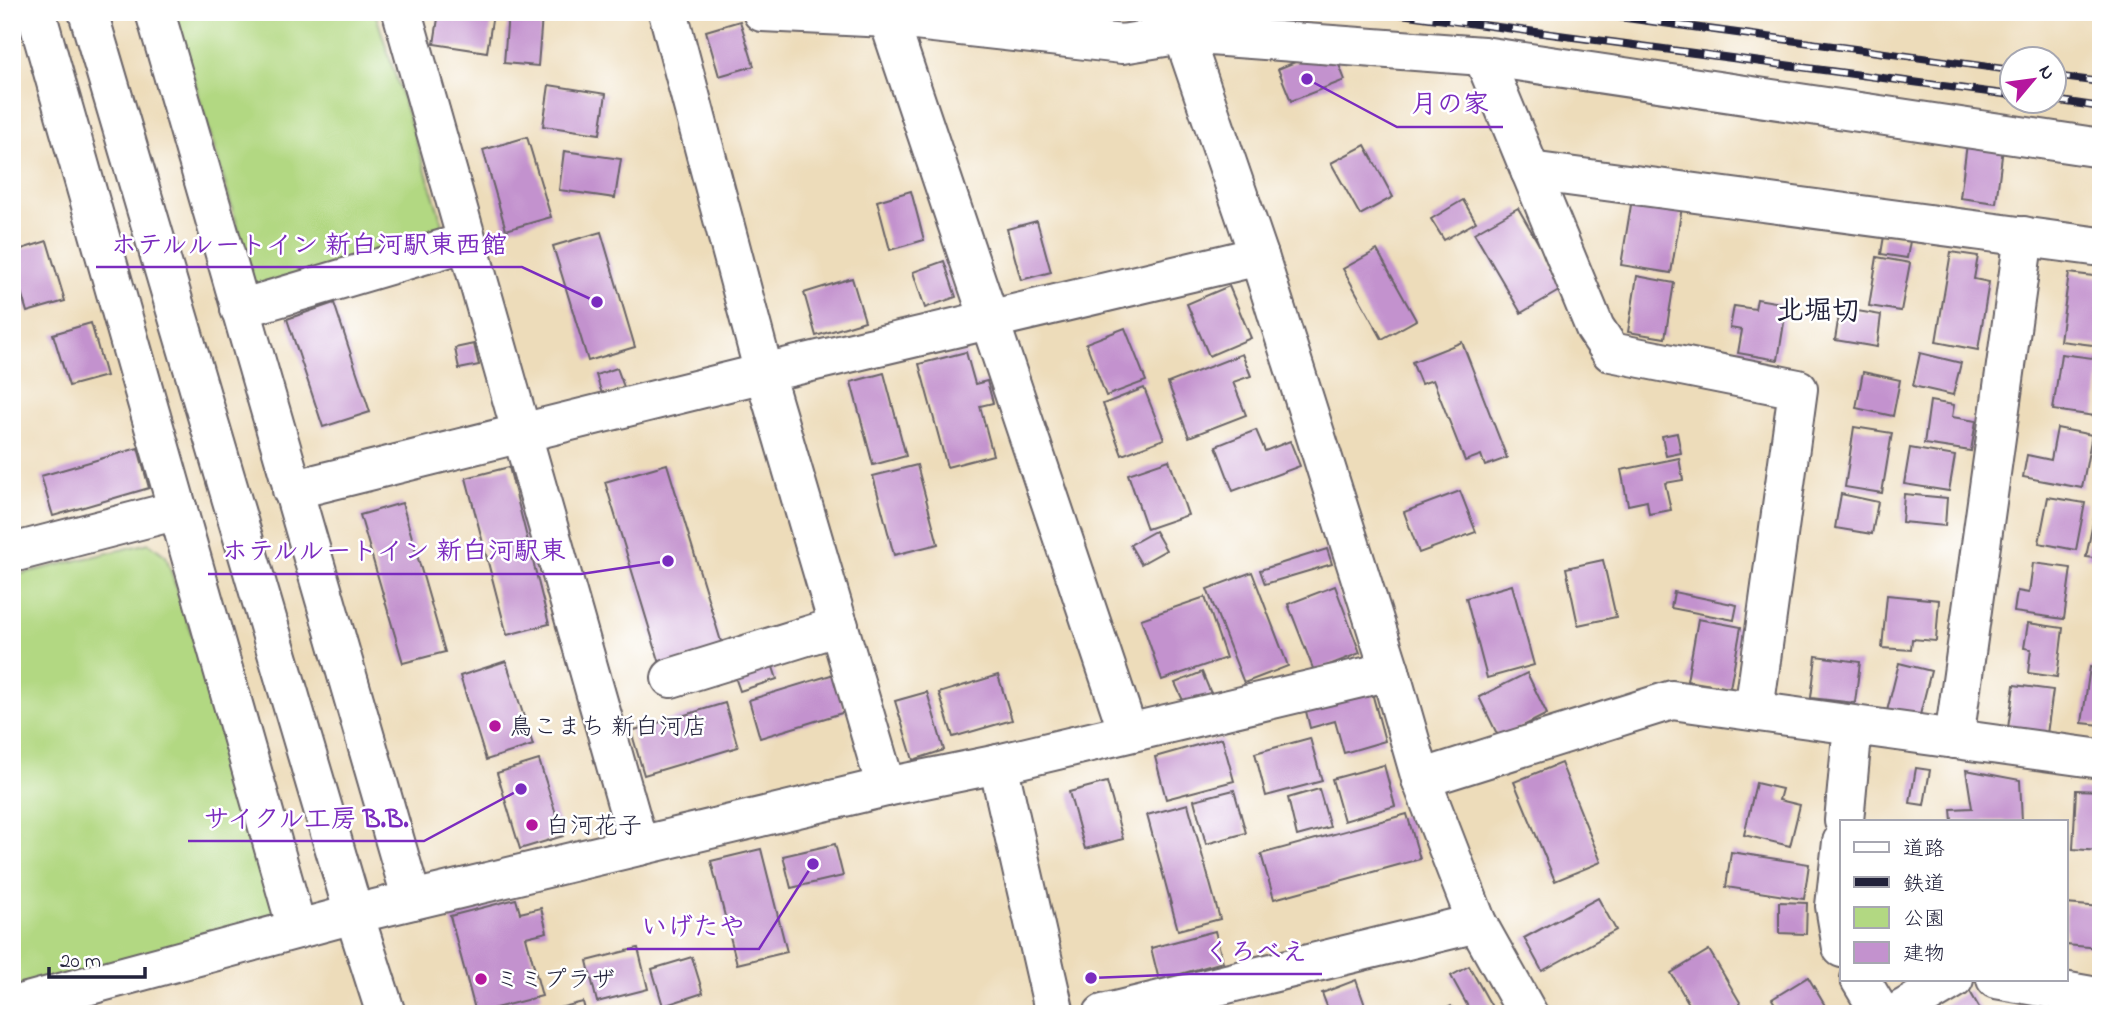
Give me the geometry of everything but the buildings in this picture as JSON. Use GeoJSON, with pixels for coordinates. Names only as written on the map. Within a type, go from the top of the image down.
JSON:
{"type":"FeatureCollection","features":[{"type":"Feature","properties":{"kind":"street"},"geometry":{"type":"LineString","coordinates":[[36,12],[297,929]]}},
{"type":"Feature","properties":{"kind":"street"},"geometry":{"type":"LineString","coordinates":[[88,12],[354,914],[386,1014]]}},
{"type":"Feature","properties":{"kind":"street"},"geometry":{"type":"LineString","coordinates":[[155,12],[412,900]]}},
{"type":"Feature","properties":{"kind":"street"},"geometry":{"type":"LineString","coordinates":[[402,12],[639,846]]}},
{"type":"Feature","properties":{"kind":"street"},"geometry":{"type":"LineString","coordinates":[[668,12],[764,373],[886,787]]}},
{"type":"Feature","properties":{"kind":"street"},"geometry":{"type":"LineString","coordinates":[[762,12],[888,18],[1122,44],[1180,23],[1483,56],[2101,148]]}},
{"type":"Feature","properties":{"kind":"street"},"geometry":{"type":"LineString","coordinates":[[888,18],[1128,732]]}},
{"type":"Feature","properties":{"kind":"street"},"geometry":{"type":"LineString","coordinates":[[1180,23],[1259,256],[1390,671],[1421,779],[1476,923],[1528,1014]]}},
{"type":"Feature","properties":{"kind":"street"},"geometry":{"type":"LineString","coordinates":[[1483,56],[1595,328],[1611,352],[1798,389],[1754,711]]}},
{"type":"Feature","properties":{"kind":"street"},"geometry":{"type":"LineString","coordinates":[[1530,171],[2101,247]]}},
{"type":"Feature","properties":{"kind":"street"},"geometry":{"type":"LineString","coordinates":[[1954,739],[2024,236]]}},
{"type":"Feature","properties":{"kind":"street"},"geometry":{"type":"LineString","coordinates":[[240,309],[467,242]]}},
{"type":"Feature","properties":{"kind":"street"},"geometry":{"type":"LineString","coordinates":[[292,490],[764,373],[1259,256]]}},
{"type":"Feature","properties":{"kind":"street"},"geometry":{"type":"LineString","coordinates":[[12,553],[178,510]]}},
{"type":"Feature","properties":{"kind":"street"},"geometry":{"type":"LineString","coordinates":[[671,678],[839,626]]}},
{"type":"Feature","properties":{"kind":"street"},"geometry":{"type":"LineString","coordinates":[[12,1006],[354,914],[886,787],[998,764],[1390,671]]}},
{"type":"Feature","properties":{"kind":"street"},"geometry":{"type":"LineString","coordinates":[[1421,779],[1672,700],[2101,759]]}},
{"type":"Feature","properties":{"kind":"street"},"geometry":{"type":"LineString","coordinates":[[1844,820],[1853,725]]}},
{"type":"Feature","properties":{"kind":"street"},"geometry":{"type":"LineString","coordinates":[[998,764],[1055,1014]]}},
{"type":"Feature","properties":{"kind":"street"},"geometry":{"type":"LineString","coordinates":[[1840,860],[1835,906],[1840,936]]}},
{"type":"Feature","properties":{"kind":"street"},"geometry":{"type":"LineString","coordinates":[[1103,1014],[1476,923]]}},
{"type":"Feature","properties":{"kind":"street"},"geometry":{"type":"LineString","coordinates":[[1861,981],[1881,1014]]}},
{"type":"Feature","properties":{"kind":"street"},"geometry":{"type":"LineString","coordinates":[[1895,1014],[1951,981]]}},
{"type":"Feature","properties":{"kind":"street"},"geometry":{"type":"LineString","coordinates":[[2007,981],[2097,997],[2101,1004]]}},
{"type":"Feature","properties":{"kind":"green space"},"geometry":{"type":"Polygon","coordinates":[[[174,12],[375,12],[447,238],[258,296],[174,12]]]}},
{"type":"Feature","properties":{"kind":"green space"},"geometry":{"type":"Polygon","coordinates":[[[149,543],[166,556],[284,918],[12,1001],[12,576],[149,543]]]}},
{"type":"Feature","properties":{"kind":"railway"},"geometry":{"type":"LineString","coordinates":[[1385,12],[1997,93]]}},
{"type":"Feature","properties":{"kind":"railway"},"geometry":{"type":"LineString","coordinates":[[1582,12],[1997,68]]}},
{"type":"Feature","properties":{"kind":"railway"},"geometry":{"type":"LineString","coordinates":[[2083,12],[2101,15]]}},
{"type":"Feature","properties":{"kind":"railway"},"geometry":{"type":"LineString","coordinates":[[2068,78],[2101,82]]}},
{"type":"Feature","properties":{"kind":"railway"},"geometry":{"type":"LineString","coordinates":[[2068,102],[2101,107]]}},
{"type":"Feature","properties":{"kind":"place","name":"月の家"},"geometry":{"type":"Point","coordinates":[1307,79]}},
{"type":"Feature","properties":{"kind":"place","name":"ホテルルートイン 新白河駅東西館"},"geometry":{"type":"Point","coordinates":[597,302]}},
{"type":"Feature","properties":{"kind":"place","name":"ホテルルートイン 新白河駅東"},"geometry":{"type":"Point","coordinates":[668,561]}},
{"type":"Feature","properties":{"kind":"place","name":"鳥こまち 新白河店"},"geometry":{"type":"Point","coordinates":[495,726]}},
{"type":"Feature","properties":{"kind":"place","name":"サイクル工房 B.B."},"geometry":{"type":"Point","coordinates":[521,789]}},
{"type":"Feature","properties":{"kind":"place","name":"白河花子"},"geometry":{"type":"Point","coordinates":[532,825]}},
{"type":"Feature","properties":{"kind":"place","name":"いげたや"},"geometry":{"type":"Point","coordinates":[813,864]}},
{"type":"Feature","properties":{"kind":"place","name":"くろべえ"},"geometry":{"type":"Point","coordinates":[1091,978]}},
{"type":"Feature","properties":{"kind":"place","name":"ミミプラザ"},"geometry":{"type":"Point","coordinates":[481,979]}},
{"type":"Feature","properties":{"kind":"district","name":"北堀切"},"geometry":{"type":"Point","coordinates":[1818,309]}}]}
